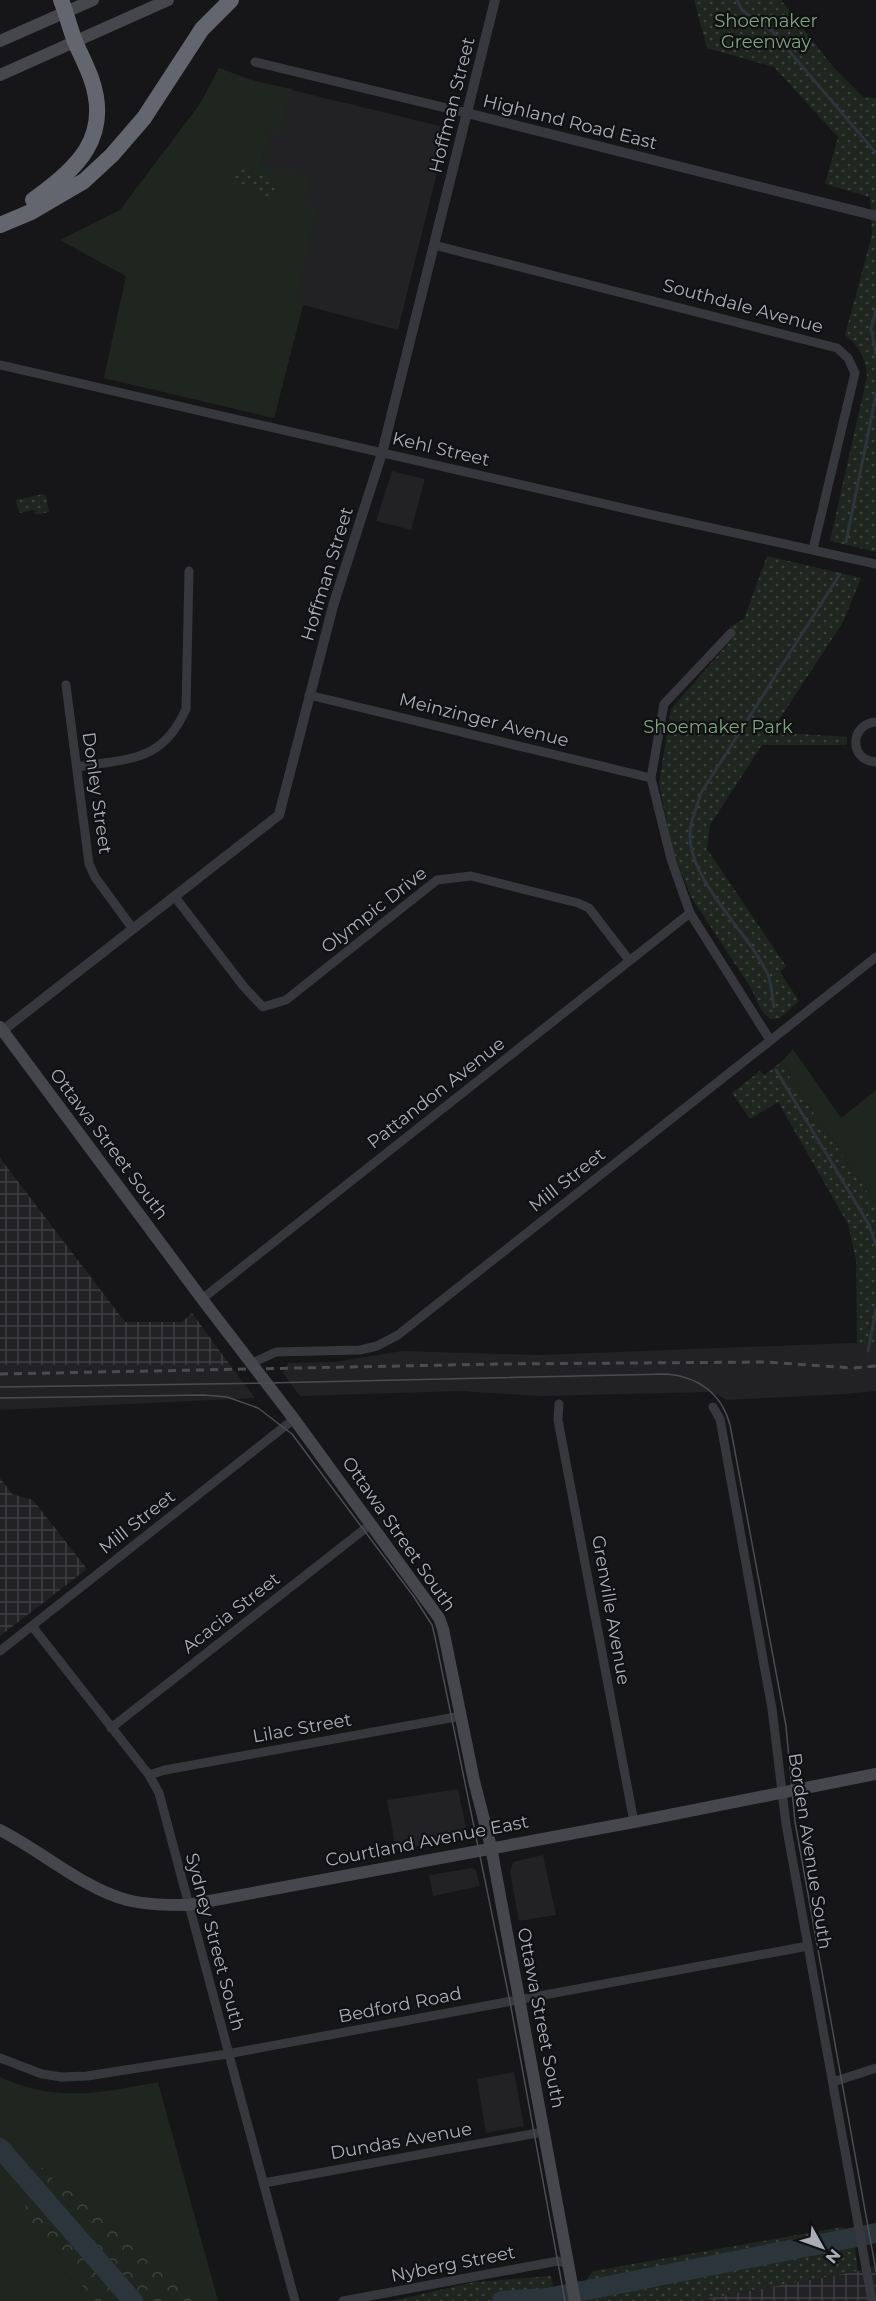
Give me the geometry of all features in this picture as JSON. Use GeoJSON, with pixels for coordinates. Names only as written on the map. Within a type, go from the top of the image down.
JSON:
{"type":"FeatureCollection","features":[{"type":"Feature","properties":{"kind":"highway"},"geometry":{"type":"LineString","coordinates":[[0,224],[31,212],[84,181],[112,155],[144,118],[202,29],[231,0]]}},
{"type":"Feature","properties":{"kind":"highway"},"geometry":{"type":"LineString","coordinates":[[0,224],[76,167],[96,129],[97,106],[92,80],[75,41],[69,6]]}},
{"type":"Feature","properties":{"kind":"main road"},"geometry":{"type":"LineString","coordinates":[[0,41],[69,6],[93,0]]}},
{"type":"Feature","properties":{"kind":"main road"},"geometry":{"type":"LineString","coordinates":[[0,75],[168,0]]}},
{"type":"Feature","properties":{"kind":"main road","name":"Ottawa Street South"},"geometry":{"type":"LineString","coordinates":[[1,1030],[294,1419],[439,1618],[491,1847],[575,2301]]}},
{"type":"Feature","properties":{"kind":"main road","name":"Courtland Avenue East"},"geometry":{"type":"LineString","coordinates":[[0,1830],[105,1892],[126,1900],[147,1904],[188,1905],[634,1822],[876,1774]]}},
{"type":"Feature","properties":{"kind":"street","name":"Hoffman Street"},"geometry":{"type":"LineString","coordinates":[[1,1030],[279,815],[333,606],[382,453],[495,0]]}},
{"type":"Feature","properties":{"kind":"street","name":"Highland Road East"},"geometry":{"type":"LineString","coordinates":[[255,62],[876,216]]}},
{"type":"Feature","properties":{"kind":"street","name":"Southdale Avenue"},"geometry":{"type":"LineString","coordinates":[[434,245],[837,348],[848,358],[855,373],[813,549]]}},
{"type":"Feature","properties":{"kind":"street","name":"Kehl Street"},"geometry":{"type":"LineString","coordinates":[[0,365],[876,564]]}},
{"type":"Feature","properties":{"kind":"street"},"geometry":{"type":"LineString","coordinates":[[77,767],[153,752],[167,741],[178,726],[186,709],[189,572]]}},
{"type":"Feature","properties":{"kind":"street"},"geometry":{"type":"LineString","coordinates":[[731,633],[664,704],[651,778],[671,860],[690,913],[770,1040]]}},
{"type":"Feature","properties":{"kind":"street","name":"Donley Street"},"geometry":{"type":"LineString","coordinates":[[66,685],[89,864],[95,877],[133,929]]}},
{"type":"Feature","properties":{"kind":"street","name":"Meinzinger Avenue"},"geometry":{"type":"LineString","coordinates":[[309,695],[651,778]]}},
{"type":"Feature","properties":{"kind":"street"},"geometry":{"type":"LineString","coordinates":[[876,722],[861,729],[857,734],[855,744],[861,756],[866,760],[876,762]]}},
{"type":"Feature","properties":{"kind":"street","name":"Olympic Drive"},"geometry":{"type":"LineString","coordinates":[[175,897],[244,987],[263,1007],[286,1000],[437,880],[471,876],[578,903],[589,908],[629,960]]}},
{"type":"Feature","properties":{"kind":"street","name":"Pattandon Avenue"},"geometry":{"type":"LineString","coordinates":[[202,1299],[690,913]]}},
{"type":"Feature","properties":{"kind":"street","name":"Mill Street"},"geometry":{"type":"LineString","coordinates":[[252,1363],[276,1352],[360,1350],[376,1346],[398,1335],[876,957]]}},
{"type":"Feature","properties":{"kind":"street","name":"Grenville Avenue"},"geometry":{"type":"LineString","coordinates":[[559,1404],[558,1420],[634,1822]]}},
{"type":"Feature","properties":{"kind":"street","name":"Borden Avenue South"},"geometry":{"type":"LineString","coordinates":[[713,1407],[720,1419],[772,1709],[782,1792],[808,1946],[872,2301]]}},
{"type":"Feature","properties":{"kind":"street","name":"Mill Street"},"geometry":{"type":"LineString","coordinates":[[0,1651],[294,1419]]}},
{"type":"Feature","properties":{"kind":"street","name":"Acacia Street"},"geometry":{"type":"LineString","coordinates":[[111,1728],[371,1524]]}},
{"type":"Feature","properties":{"kind":"street","name":"Sydney Street South"},"geometry":{"type":"LineString","coordinates":[[32,1626],[149,1775],[159,1793],[227,2054],[295,2301]]}},
{"type":"Feature","properties":{"kind":"street","name":"Lilac Street"},"geometry":{"type":"LineString","coordinates":[[149,1775],[165,1770],[461,1716]]}},
{"type":"Feature","properties":{"kind":"street","name":"Bedford Road"},"geometry":{"type":"LineString","coordinates":[[0,2058],[42,2074],[62,2077],[87,2076],[227,2054],[808,1946]]}},
{"type":"Feature","properties":{"kind":"street"},"geometry":{"type":"LineString","coordinates":[[833,2082],[876,2068]]}},
{"type":"Feature","properties":{"kind":"street","name":"Dundas Avenue"},"geometry":{"type":"LineString","coordinates":[[264,2182],[543,2132]]}},
{"type":"Feature","properties":{"kind":"street","name":"Nyberg Street"},"geometry":{"type":"LineString","coordinates":[[344,2301],[558,2261],[568,2264]]}},
{"type":"Feature","properties":{"kind":"shaded area"},"geometry":{"type":"Polygon","coordinates":[[[219,68],[251,80],[448,128],[398,330],[303,305],[274,418],[104,378],[126,276],[60,240],[120,210],[200,104],[219,68]]]}},
{"type":"Feature","properties":{"kind":"shaded area"},"geometry":{"type":"Polygon","coordinates":[[[392,471],[425,479],[411,530],[376,521],[392,471]]]}},
{"type":"Feature","properties":{"kind":"shaded area"},"geometry":{"type":"Polygon","coordinates":[[[0,1158],[125,1322],[182,1322],[192,1313],[230,1365],[0,1365],[0,1158]]]}},
{"type":"Feature","properties":{"kind":"shaded area"},"geometry":{"type":"Polygon","coordinates":[[[876,1342],[876,1391],[844,1394],[727,1400],[711,1392],[539,1396],[461,1391],[300,1396],[283,1373],[288,1363],[335,1362],[402,1351],[540,1355],[876,1342]]]}},
{"type":"Feature","properties":{"kind":"shaded area"},"geometry":{"type":"Polygon","coordinates":[[[0,1365],[230,1365],[255,1398],[0,1410],[0,1365]]]}},
{"type":"Feature","properties":{"kind":"shaded area"},"geometry":{"type":"Polygon","coordinates":[[[0,1478],[12,1494],[33,1500],[87,1569],[0,1636],[0,1478]]]}},
{"type":"Feature","properties":{"kind":"shaded area"},"geometry":{"type":"Polygon","coordinates":[[[458,1789],[468,1838],[396,1850],[387,1800],[458,1789]]]}},
{"type":"Feature","properties":{"kind":"shaded area"},"geometry":{"type":"Polygon","coordinates":[[[543,1855],[556,1915],[519,1921],[510,1873],[513,1862],[543,1855]]]}},
{"type":"Feature","properties":{"kind":"shaded area"},"geometry":{"type":"Polygon","coordinates":[[[472,1868],[476,1870],[480,1886],[433,1896],[429,1875],[472,1868]]]}},
{"type":"Feature","properties":{"kind":"shaded area"},"geometry":{"type":"Polygon","coordinates":[[[514,2072],[524,2126],[486,2133],[477,2079],[514,2072]]]}},
{"type":"Feature","properties":{"kind":"shaded area"},"geometry":{"type":"Polygon","coordinates":[[[876,2266],[876,2301],[694,2301],[858,2271],[876,2266]]]}},
{"type":"Feature","properties":{"kind":"green space","name":"Shoemaker Greenway"},"geometry":{"type":"Polygon","coordinates":[[[694,0],[781,0],[833,67],[863,97],[876,98],[876,552],[830,541],[867,376],[861,353],[845,335],[872,235],[870,197],[825,184],[838,137],[774,67],[707,48],[694,0]]]}},
{"type":"Feature","properties":{"kind":"green space"},"geometry":{"type":"Polygon","coordinates":[[[219,68],[251,80],[292,89],[280,133],[269,132],[261,165],[311,177],[304,204],[317,208],[296,302],[303,305],[274,418],[104,378],[126,276],[60,240],[120,210],[200,104],[219,68]]]}},
{"type":"Feature","properties":{"kind":"green space"},"geometry":{"type":"Polygon","coordinates":[[[238,167],[275,180],[278,184],[277,194],[272,198],[262,198],[252,188],[236,182],[233,176],[238,167]]]}},
{"type":"Feature","properties":{"kind":"green space"},"geometry":{"type":"Polygon","coordinates":[[[43,494],[46,496],[49,512],[35,515],[34,510],[19,513],[16,500],[43,494]]]}},
{"type":"Feature","properties":{"kind":"green space","name":"Shoemaker Park"},"geometry":{"type":"Polygon","coordinates":[[[767,556],[861,578],[843,622],[771,732],[847,737],[847,745],[762,745],[710,825],[707,849],[786,966],[780,972],[799,1001],[780,1018],[770,1019],[761,1010],[751,988],[691,897],[672,849],[659,783],[671,709],[733,638],[729,627],[744,619],[767,556]]]}},
{"type":"Feature","properties":{"kind":"green space"},"geometry":{"type":"Polygon","coordinates":[[[793,1049],[841,1118],[876,1090],[876,1205],[780,1063],[793,1049]]]}},
{"type":"Feature","properties":{"kind":"green space"},"geometry":{"type":"Polygon","coordinates":[[[780,1063],[876,1205],[876,1342],[857,1345],[856,1260],[848,1224],[778,1102],[750,1119],[732,1093],[760,1071],[764,1075],[780,1063]]]}},
{"type":"Feature","properties":{"kind":"green space"},"geometry":{"type":"Polygon","coordinates":[[[0,2077],[21,2085],[59,2093],[116,2090],[158,2082],[218,2301],[0,2301],[0,2077]]]}},
{"type":"Feature","properties":{"kind":"green space"},"geometry":{"type":"Polygon","coordinates":[[[43,2167],[61,2189],[89,2195],[113,2224],[166,2261],[193,2301],[96,2301],[50,2249],[31,2220],[21,2188],[43,2167]]]}},
{"type":"Feature","properties":{"kind":"green space"},"geometry":{"type":"Polygon","coordinates":[[[842,2227],[853,2232],[858,2271],[694,2301],[589,2301],[585,2281],[593,2271],[842,2227]]]}},
{"type":"Feature","properties":{"kind":"green space"},"geometry":{"type":"Polygon","coordinates":[[[551,2276],[556,2301],[392,2301],[474,2282],[551,2276]]]}},
{"type":"Feature","properties":{"kind":"waterway"},"geometry":{"type":"LineString","coordinates":[[737,0],[742,10],[773,32],[876,153]]}},
{"type":"Feature","properties":{"kind":"waterway"},"geometry":{"type":"LineString","coordinates":[[876,310],[871,328],[876,354]]}},
{"type":"Feature","properties":{"kind":"waterway"},"geometry":{"type":"LineString","coordinates":[[846,542],[876,395]]}},
{"type":"Feature","properties":{"kind":"waterway"},"geometry":{"type":"LineString","coordinates":[[774,1007],[769,979],[759,959],[721,906],[699,869],[692,851],[690,828],[701,793],[840,574]]}},
{"type":"Feature","properties":{"kind":"waterway"},"geometry":{"type":"LineString","coordinates":[[776,1070],[868,1223],[876,1245]]}},
{"type":"Feature","properties":{"kind":"waterway"},"geometry":{"type":"LineString","coordinates":[[868,1351],[876,1310]]}},
{"type":"Feature","properties":{"kind":"waterway"},"geometry":{"type":"LineString","coordinates":[[0,2148],[133,2301]]}},
{"type":"Feature","properties":{"kind":"waterway"},"geometry":{"type":"LineString","coordinates":[[502,2301],[547,2298],[876,2233]]}},
{"type":"Feature","properties":{"kind":"tram line"},"geometry":{"type":"LineString","coordinates":[[0,1387],[667,1374],[699,1383],[715,1396],[730,1425],[786,1726],[795,1822],[876,2271]]}},
{"type":"Feature","properties":{"kind":"tram line"},"geometry":{"type":"LineString","coordinates":[[0,1398],[204,1395],[227,1397],[258,1408],[292,1434],[414,1597],[432,1625],[510,2002],[565,2301]]}},
{"type":"Feature","properties":{"kind":"railway"},"geometry":{"type":"LineString","coordinates":[[0,1374],[498,1364],[765,1362],[853,1368],[876,1366]]}}]}
